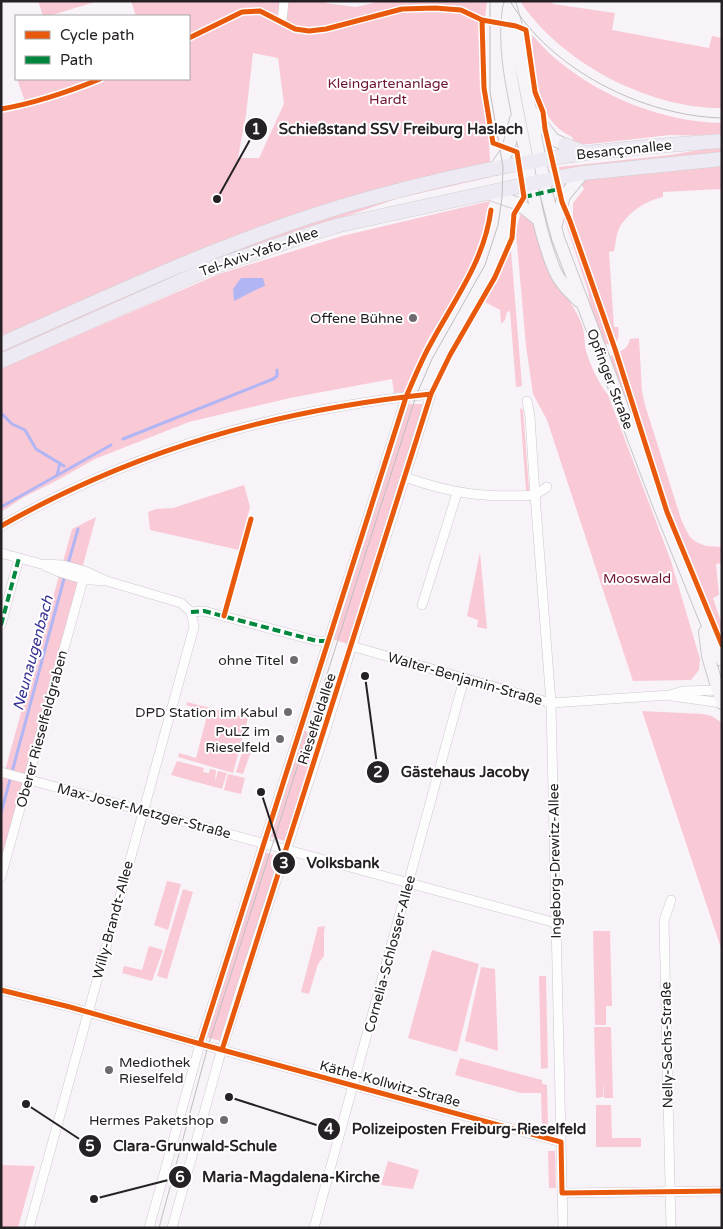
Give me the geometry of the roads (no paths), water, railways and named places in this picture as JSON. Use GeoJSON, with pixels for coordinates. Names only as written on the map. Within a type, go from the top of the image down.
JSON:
{"type":"FeatureCollection","features":[{"type":"Feature","properties":{"kind":"main road","name":"Opfinger Straße"},"geometry":{"type":"LineString","coordinates":[[510,3],[507,24],[508,43],[537,182],[539,220],[556,272],[568,291],[582,305]]}},
{"type":"Feature","properties":{"kind":"main road"},"geometry":{"type":"LineString","coordinates":[[495,169],[508,150],[514,129],[523,110],[553,139],[587,153]]}},
{"type":"Feature","properties":{"kind":"main road","name":"Besançonallee"},"geometry":{"type":"LineString","coordinates":[[533,162],[587,153],[722,141]]}},
{"type":"Feature","properties":{"kind":"main road","name":"Besançonallee"},"geometry":{"type":"LineString","coordinates":[[537,182],[583,173],[722,159]]}},
{"type":"Feature","properties":{"kind":"main road","name":"Tel-Aviv-Yafo-Allee"},"geometry":{"type":"LineString","coordinates":[[1,344],[203,256],[294,223],[366,200],[430,183],[533,162]]}},
{"type":"Feature","properties":{"kind":"main road"},"geometry":{"type":"LineString","coordinates":[[555,226],[564,196],[583,173]]}},
{"type":"Feature","properties":{"kind":"main road","name":"Opfinger Straße"},"geometry":{"type":"LineString","coordinates":[[537,182],[555,226],[582,305],[704,620],[722,660]]}},
{"type":"Feature","properties":{"kind":"main road","name":"Tel-Aviv-Yafo-Allee"},"geometry":{"type":"LineString","coordinates":[[1,361],[230,261],[340,225],[537,182]]}},
{"type":"Feature","properties":{"kind":"main road"},"geometry":{"type":"LineString","coordinates":[[470,197],[493,196],[519,204],[539,220]]}},
{"type":"Feature","properties":{"kind":"main road","name":"Opfinger Straße"},"geometry":{"type":"LineString","coordinates":[[704,620],[708,656],[720,690],[722,703]]}},
{"type":"Feature","properties":{"kind":"street"},"geometry":{"type":"LineString","coordinates":[[282,22],[284,1]]}},
{"type":"Feature","properties":{"kind":"street","name":"Rieselfeldallee"},"geometry":{"type":"LineString","coordinates":[[149,1228],[200,1044],[406,397],[432,394],[286,850],[217,1049],[172,1228]]}},
{"type":"Feature","properties":{"kind":"street"},"geometry":{"type":"LineString","coordinates":[[1,526],[111,472],[222,433],[298,414],[406,397]]}},
{"type":"Feature","properties":{"kind":"street","name":"Ingeborg-Drewitz-Allee"},"geometry":{"type":"LineString","coordinates":[[527,401],[530,417],[551,703],[563,1228]]}},
{"type":"Feature","properties":{"kind":"street"},"geometry":{"type":"LineString","coordinates":[[405,477],[457,493],[504,497],[536,495],[547,487]]}},
{"type":"Feature","properties":{"kind":"street"},"geometry":{"type":"LineString","coordinates":[[422,604],[457,493]]}},
{"type":"Feature","properties":{"kind":"street"},"geometry":{"type":"LineString","coordinates":[[1,553],[174,600],[187,606],[191,612],[204,611],[317,641],[327,641]]}},
{"type":"Feature","properties":{"kind":"street"},"geometry":{"type":"LineString","coordinates":[[1,625],[19,558]]}},
{"type":"Feature","properties":{"kind":"street","name":"Oberer Rieselfeldgraben"},"geometry":{"type":"LineString","coordinates":[[1,878],[24,779],[78,575]]}},
{"type":"Feature","properties":{"kind":"street","name":"Willy-Brandt-Allee"},"geometry":{"type":"LineString","coordinates":[[29,1228],[194,627],[191,612]]}},
{"type":"Feature","properties":{"kind":"street","name":"Walter-Benjamin-Straße"},"geometry":{"type":"LineString","coordinates":[[351,646],[551,703],[670,695],[722,703]]}},
{"type":"Feature","properties":{"kind":"street","name":"Cornelia-Schlosser-Allee"},"geometry":{"type":"LineString","coordinates":[[314,1228],[464,679]]}},
{"type":"Feature","properties":{"kind":"street","name":"Walter-Benjamin-Straße"},"geometry":{"type":"LineString","coordinates":[[670,695],[682,691],[720,690]]}},
{"type":"Feature","properties":{"kind":"street","name":"Max-Josef-Metzger-Straße"},"geometry":{"type":"LineString","coordinates":[[4,773],[556,923]]}},
{"type":"Feature","properties":{"kind":"street","name":"Nelly-Sachs-Straße"},"geometry":{"type":"LineString","coordinates":[[671,1228],[664,921],[672,900]]}},
{"type":"Feature","properties":{"kind":"street","name":"Käthe-Kollwitz-Straße"},"geometry":{"type":"LineString","coordinates":[[1,990],[561,1142]]}},
{"type":"Feature","properties":{"kind":"street"},"geometry":{"type":"LineString","coordinates":[[562,1193],[722,1191]]}},
{"type":"Feature","properties":{"kind":"water"},"geometry":{"type":"Polygon","coordinates":[[[241,278],[263,278],[265,286],[234,301],[233,289],[241,278]]]}},
{"type":"Feature","properties":{"kind":"waterway"},"geometry":{"type":"LineString","coordinates":[[123,439],[273,379],[277,376],[277,370]]}},
{"type":"Feature","properties":{"kind":"waterway","name":"Neunaugenbach"},"geometry":{"type":"LineString","coordinates":[[1,413],[12,424],[25,430],[36,449],[64,466]]}},
{"type":"Feature","properties":{"kind":"waterway"},"geometry":{"type":"LineString","coordinates":[[1,507],[111,445]]}},
{"type":"Feature","properties":{"kind":"waterway"},"geometry":{"type":"LineString","coordinates":[[57,475],[60,463]]}},
{"type":"Feature","properties":{"kind":"waterway","name":"Neunaugenbach"},"geometry":{"type":"LineString","coordinates":[[68,564],[78,529]]}},
{"type":"Feature","properties":{"kind":"waterway","name":"Neunaugenbach"},"geometry":{"type":"LineString","coordinates":[[1,813],[65,575]]}},
{"type":"Feature","properties":{"kind":"tram line"},"geometry":{"type":"LineString","coordinates":[[159,1228],[208,1046],[416,396],[432,359],[485,265],[498,225],[502,198],[503,167],[490,92],[490,1]]}},
{"type":"Feature","properties":{"kind":"tram line"},"geometry":{"type":"LineString","coordinates":[[510,1],[528,26],[549,48],[574,68],[602,85],[661,109],[722,118]]}},
{"type":"Feature","properties":{"kind":"place","name":"Schießstand SSV Freiburg Haslach"},"geometry":{"type":"Point","coordinates":[217,199]}},
{"type":"Feature","properties":{"kind":"place","name":"Offene Bühne"},"geometry":{"type":"Point","coordinates":[413,318]}},
{"type":"Feature","properties":{"kind":"place","name":"ohne Titel"},"geometry":{"type":"Point","coordinates":[294,660]}},
{"type":"Feature","properties":{"kind":"place","name":"Gästehaus Jacoby"},"geometry":{"type":"Point","coordinates":[365,676]}},
{"type":"Feature","properties":{"kind":"place","name":"DPD Station im Kabul"},"geometry":{"type":"Point","coordinates":[288,712]}},
{"type":"Feature","properties":{"kind":"place","name":"PuLZ im Rieselfeld"},"geometry":{"type":"Point","coordinates":[280,739]}},
{"type":"Feature","properties":{"kind":"place","name":"Volksbank"},"geometry":{"type":"Point","coordinates":[261,792]}},
{"type":"Feature","properties":{"kind":"place","name":"Mediothek Rieselfeld"},"geometry":{"type":"Point","coordinates":[109,1070]}},
{"type":"Feature","properties":{"kind":"place","name":"Polizeiposten Freiburg-Rieselfeld"},"geometry":{"type":"Point","coordinates":[229,1097]}},
{"type":"Feature","properties":{"kind":"place","name":"Clara-Grunwald-Schule"},"geometry":{"type":"Point","coordinates":[26,1104]}},
{"type":"Feature","properties":{"kind":"place","name":"Hermes Paketshop"},"geometry":{"type":"Point","coordinates":[224,1120]}},
{"type":"Feature","properties":{"kind":"place","name":"Maria-Magdalena-Kirche"},"geometry":{"type":"Point","coordinates":[94,1199]}},
{"type":"Feature","properties":{"kind":"park label","name":"Kleingartenanlage Hardt"},"geometry":{"type":"Point","coordinates":[388,92]}},
{"type":"Feature","properties":{"kind":"park label","name":"Mooswald"},"geometry":{"type":"Point","coordinates":[637,578]}}]}
